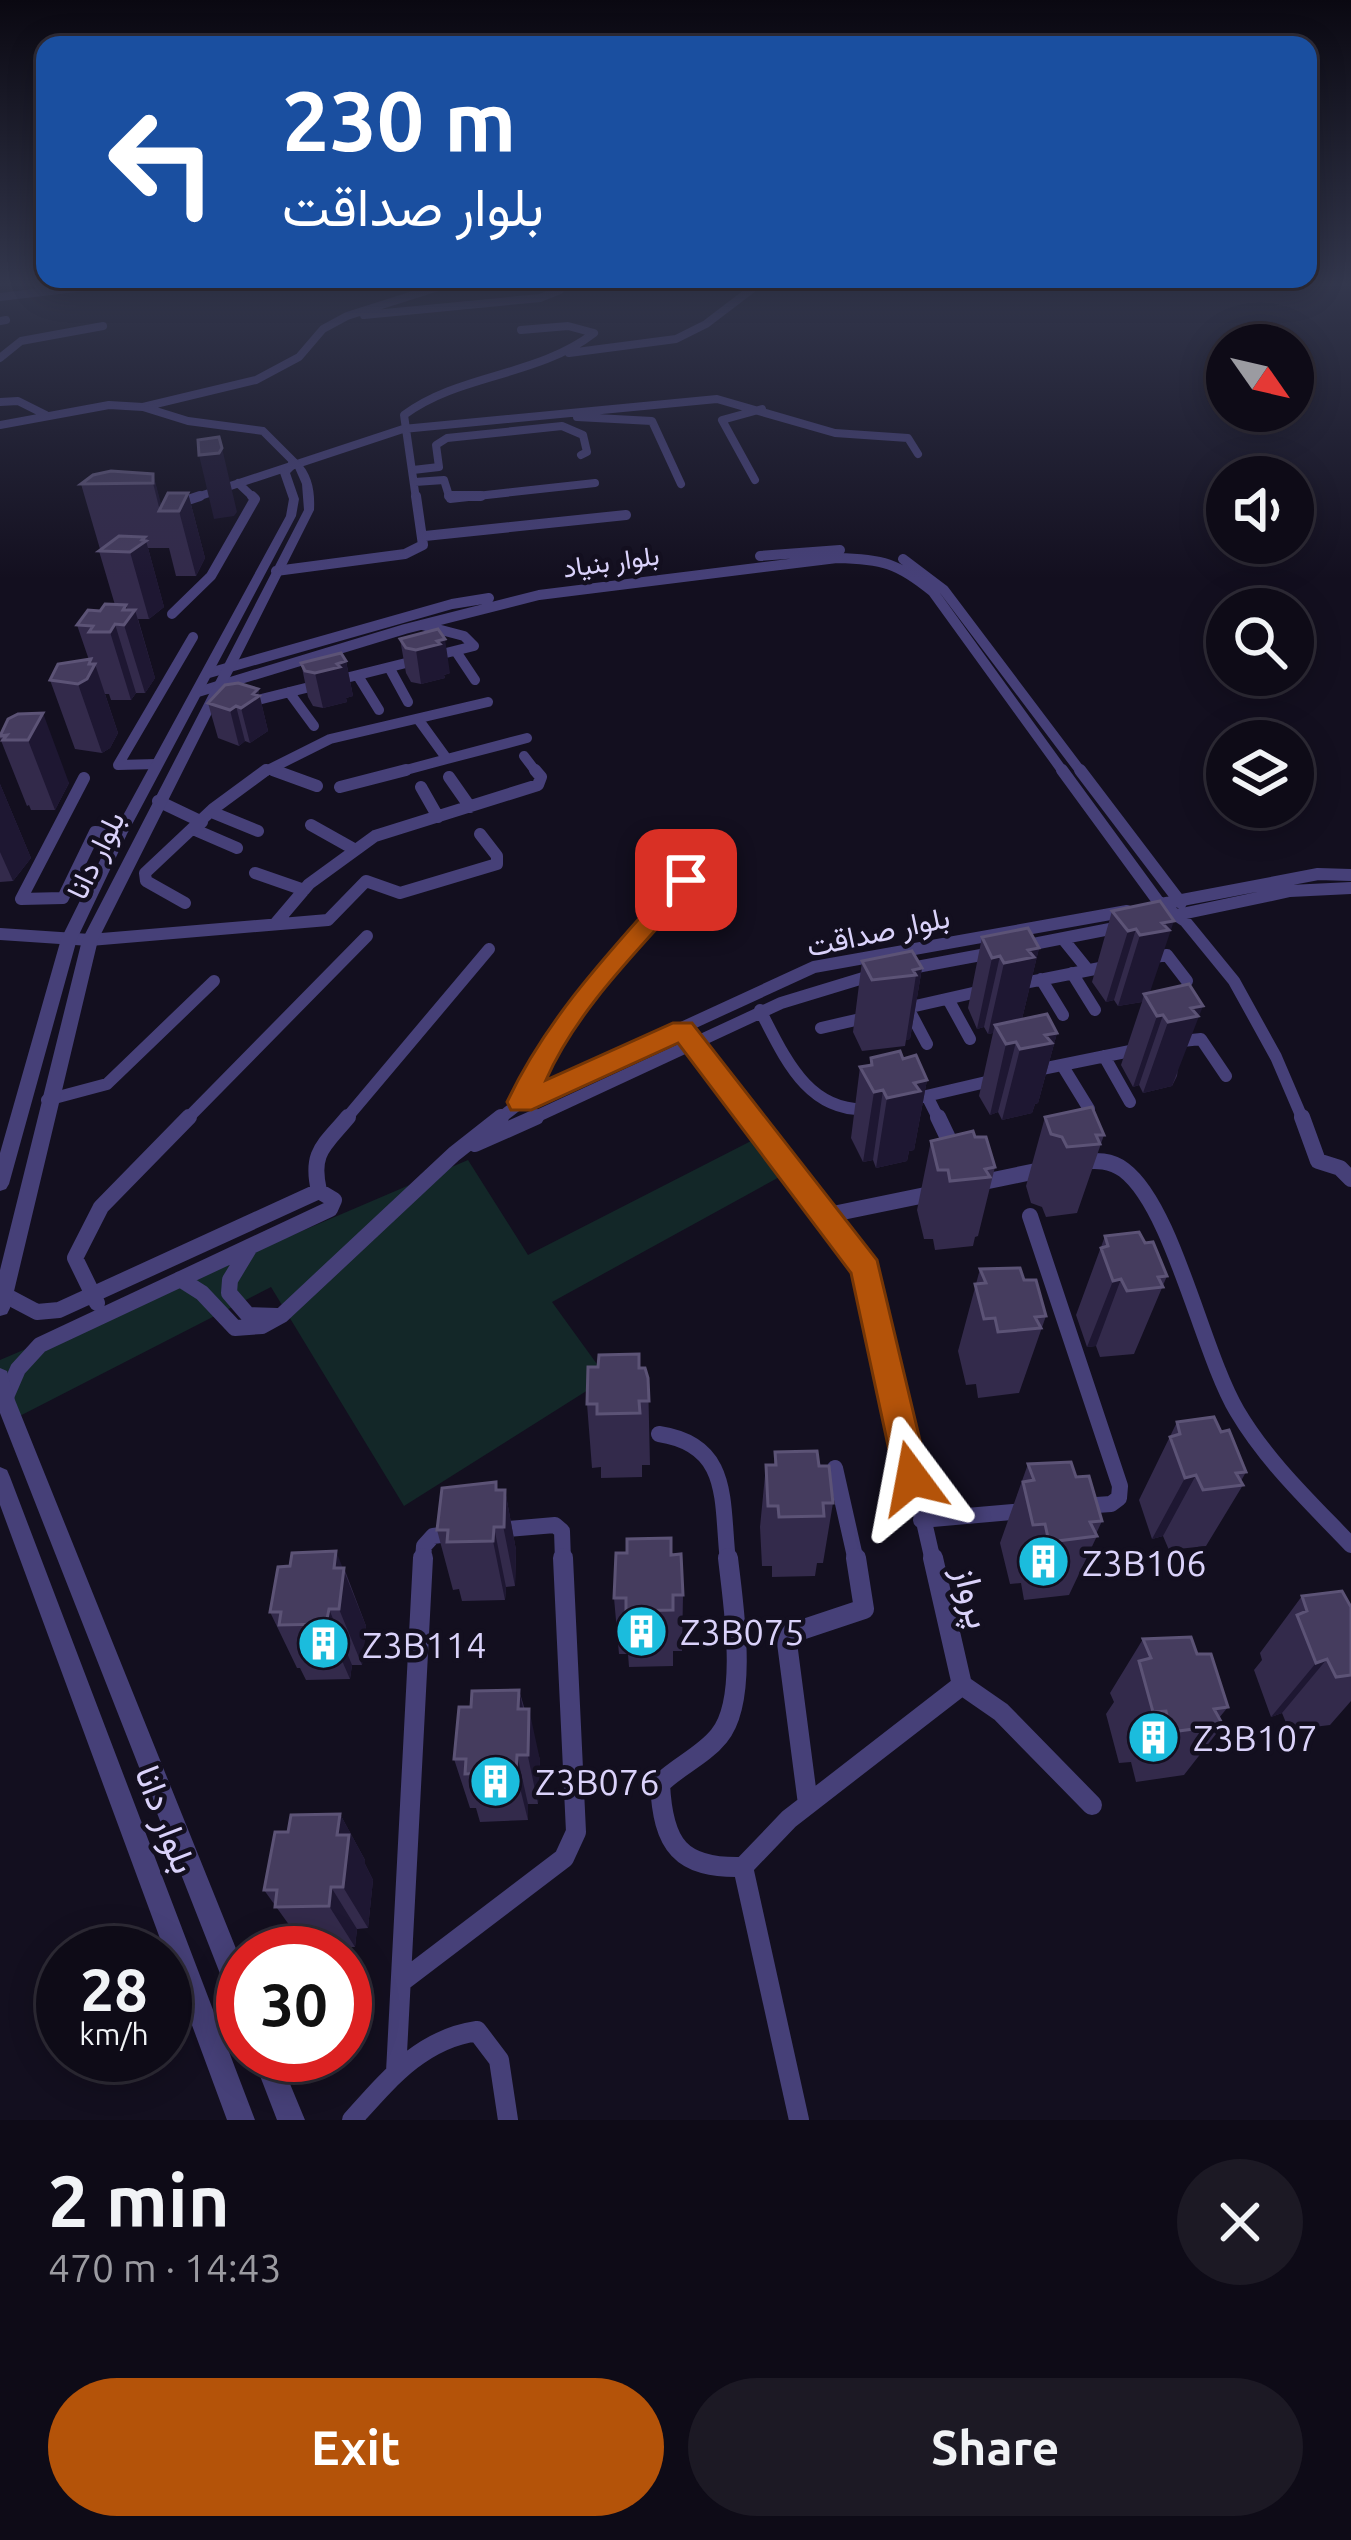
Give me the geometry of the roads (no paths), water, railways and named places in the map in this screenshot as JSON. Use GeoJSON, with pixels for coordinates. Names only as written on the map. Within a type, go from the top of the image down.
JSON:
{"type":"FeatureCollection","features":[{"type":"Feature","properties":{"kind":"street"},"geometry":{"type":"LineString","coordinates":[[143,407],[249,381]]}},
{"type":"Feature","properties":{"kind":"street"},"geometry":{"type":"LineString","coordinates":[[276,571],[405,554],[423,545],[404,415],[415,405],[485,381]]}},
{"type":"Feature","properties":{"kind":"street"},"geometry":{"type":"LineString","coordinates":[[158,511],[403,429],[717,398],[835,433],[908,438],[918,454]]}},
{"type":"Feature","properties":{"kind":"street"},"geometry":{"type":"LineString","coordinates":[[0,402],[18,401],[46,415]]}},
{"type":"Feature","properties":{"kind":"street"},"geometry":{"type":"LineString","coordinates":[[0,425],[109,405],[143,407],[188,422],[262,430],[294,462]]}},
{"type":"Feature","properties":{"kind":"street"},"geometry":{"type":"LineString","coordinates":[[755,480],[722,420],[762,409]]}},
{"type":"Feature","properties":{"kind":"street"},"geometry":{"type":"LineString","coordinates":[[560,414],[607,422],[652,422],[681,484]]}},
{"type":"Feature","properties":{"kind":"street"},"geometry":{"type":"LineString","coordinates":[[412,470],[439,467],[436,445],[447,438],[562,426],[584,435],[587,452],[580,455]]}},
{"type":"Feature","properties":{"kind":"street","name":"بلوار دانا"},"geometry":{"type":"LineString","coordinates":[[1,1301],[90,940],[158,801],[207,692],[291,516],[295,500],[285,473],[294,462],[301,467],[310,492],[309,510],[217,672]]}},
{"type":"Feature","properties":{"kind":"street"},"geometry":{"type":"LineString","coordinates":[[415,482],[444,480],[450,499],[595,483]]}},
{"type":"Feature","properties":{"kind":"street"},"geometry":{"type":"LineString","coordinates":[[172,614],[200,594],[220,568],[255,499],[238,483]]}},
{"type":"Feature","properties":{"kind":"street"},"geometry":{"type":"LineString","coordinates":[[424,536],[626,515]]}},
{"type":"Feature","properties":{"kind":"street","name":"بلوار بنیاد"},"geometry":{"type":"LineString","coordinates":[[217,672],[452,604],[821,549],[881,554],[906,560],[927,573],[998,672]]}},
{"type":"Feature","properties":{"kind":"street","name":"بلوار بنیاد"},"geometry":{"type":"LineString","coordinates":[[207,692],[405,629],[538,595],[799,560],[879,560],[906,570],[933,592],[998,672]]}},
{"type":"Feature","properties":{"kind":"street"},"geometry":{"type":"LineString","coordinates":[[254,701],[468,650],[473,641],[423,625],[405,629]]}},
{"type":"Feature","properties":{"kind":"street"},"geometry":{"type":"LineString","coordinates":[[157,764],[118,765],[193,637]]}},
{"type":"Feature","properties":{"kind":"street"},"geometry":{"type":"LineString","coordinates":[[457,653],[475,680]]}},
{"type":"Feature","properties":{"kind":"street"},"geometry":{"type":"LineString","coordinates":[[390,669],[408,702]]}},
{"type":"Feature","properties":{"kind":"street"},"geometry":{"type":"LineString","coordinates":[[998,672],[1181,906],[1249,1007],[1299,1105],[1318,1161],[1340,1168],[1351,1179]]}},
{"type":"Feature","properties":{"kind":"street"},"geometry":{"type":"LineString","coordinates":[[998,672],[1161,911]]}},
{"type":"Feature","properties":{"kind":"street"},"geometry":{"type":"LineString","coordinates":[[358,676],[379,710]]}},
{"type":"Feature","properties":{"kind":"street","name":"بلوار دانا"},"geometry":{"type":"LineString","coordinates":[[0,1184],[69,939],[157,764],[207,692]]}},
{"type":"Feature","properties":{"kind":"street"},"geometry":{"type":"LineString","coordinates":[[289,692],[314,726]]}},
{"type":"Feature","properties":{"kind":"street"},"geometry":{"type":"LineString","coordinates":[[185,903],[143,877],[197,825],[272,769],[322,742],[488,701]]}},
{"type":"Feature","properties":{"kind":"street"},"geometry":{"type":"LineString","coordinates":[[418,718],[447,759]]}},
{"type":"Feature","properties":{"kind":"street"},"geometry":{"type":"LineString","coordinates":[[340,787],[527,738]]}},
{"type":"Feature","properties":{"kind":"street"},"geometry":{"type":"LineString","coordinates":[[275,924],[304,890],[352,848],[538,784],[541,777],[524,757]]}},
{"type":"Feature","properties":{"kind":"street"},"geometry":{"type":"LineString","coordinates":[[272,769],[317,786]]}},
{"type":"Feature","properties":{"kind":"street"},"geometry":{"type":"LineString","coordinates":[[449,777],[470,807]]}},
{"type":"Feature","properties":{"kind":"street"},"geometry":{"type":"LineString","coordinates":[[84,778],[21,899],[63,898],[95,832],[120,834]]}},
{"type":"Feature","properties":{"kind":"street"},"geometry":{"type":"LineString","coordinates":[[421,787],[438,817]]}},
{"type":"Feature","properties":{"kind":"street"},"geometry":{"type":"LineString","coordinates":[[158,801],[237,848]]}},
{"type":"Feature","properties":{"kind":"street"},"geometry":{"type":"LineString","coordinates":[[214,813],[258,831]]}},
{"type":"Feature","properties":{"kind":"street"},"geometry":{"type":"LineString","coordinates":[[311,825],[352,848]]}},
{"type":"Feature","properties":{"kind":"street"},"geometry":{"type":"LineString","coordinates":[[0,934],[90,940],[328,920],[366,880],[400,892],[491,866],[500,860],[480,834]]}},
{"type":"Feature","properties":{"kind":"street"},"geometry":{"type":"LineString","coordinates":[[521,1102],[544,1054],[588,994],[714,845]]}},
{"type":"Feature","properties":{"kind":"street"},"geometry":{"type":"LineString","coordinates":[[255,873],[304,890]]}},
{"type":"Feature","properties":{"kind":"street","name":"بلوار صداقت"},"geometry":{"type":"LineString","coordinates":[[454,1154],[689,1037],[814,968],[1161,911],[1318,874],[1351,875]]}},
{"type":"Feature","properties":{"kind":"street","name":"بلوار صداقت"},"geometry":{"type":"LineString","coordinates":[[1181,906],[1351,888]]}},
{"type":"Feature","properties":{"kind":"street","name":"بلوار صداقت"},"geometry":{"type":"LineString","coordinates":[[282,1315],[454,1154],[521,1102],[819,985],[1142,922]]}},
{"type":"Feature","properties":{"kind":"street"},"geometry":{"type":"LineString","coordinates":[[103,1312],[75,1258],[101,1207],[367,936]]}},
{"type":"Feature","properties":{"kind":"street"},"geometry":{"type":"LineString","coordinates":[[1063,939],[1095,1010]]}},
{"type":"Feature","properties":{"kind":"street"},"geometry":{"type":"LineString","coordinates":[[320,1191],[314,1177],[317,1154],[489,949]]}},
{"type":"Feature","properties":{"kind":"street"},"geometry":{"type":"LineString","coordinates":[[821,1028],[1168,955],[1186,981]]}},
{"type":"Feature","properties":{"kind":"street"},"geometry":{"type":"LineString","coordinates":[[1041,979],[1063,1016]]}},
{"type":"Feature","properties":{"kind":"street"},"geometry":{"type":"LineString","coordinates":[[47,1100],[107,1084],[214,981]]}},
{"type":"Feature","properties":{"kind":"street"},"geometry":{"type":"LineString","coordinates":[[948,999],[970,1039]]}},
{"type":"Feature","properties":{"kind":"street"},"geometry":{"type":"LineString","coordinates":[[908,1008],[927,1044]]}},
{"type":"Feature","properties":{"kind":"street"},"geometry":{"type":"LineString","coordinates":[[760,1010],[797,1076],[831,1106],[853,1113],[1201,1039],[1226,1076]]}},
{"type":"Feature","properties":{"kind":"street","name":"پرواز"},"geometry":{"type":"LineString","coordinates":[[689,1037],[866,1269],[962,1685]]}},
{"type":"Feature","properties":{"kind":"street"},"geometry":{"type":"LineString","coordinates":[[1104,1056],[1130,1102]]}},
{"type":"Feature","properties":{"kind":"street"},"geometry":{"type":"LineString","coordinates":[[1062,1065],[1089,1108]]}},
{"type":"Feature","properties":{"kind":"street"},"geometry":{"type":"LineString","coordinates":[[927,1096],[948,1138]]}},
{"type":"Feature","properties":{"kind":"street"},"geometry":{"type":"LineString","coordinates":[[828,1215],[1089,1160],[1109,1160],[1133,1178],[1150,1208],[1226,1394],[1252,1436],[1351,1545]]}},
{"type":"Feature","properties":{"kind":"street"},"geometry":{"type":"LineString","coordinates":[[1,1301],[37,1312],[59,1310],[320,1191],[332,1194],[330,1209],[40,1345],[2,1388]]}},
{"type":"Feature","properties":{"kind":"street"},"geometry":{"type":"LineString","coordinates":[[1030,1216],[1120,1486],[1119,1498],[1111,1504],[1064,1508]]}},
{"type":"Feature","properties":{"kind":"street"},"geometry":{"type":"LineString","coordinates":[[251,1246],[230,1280],[229,1293],[248,1315],[282,1315]]}},
{"type":"Feature","properties":{"kind":"street"},"geometry":{"type":"LineString","coordinates":[[180,1279],[202,1292],[235,1328],[262,1326],[282,1315]]}},
{"type":"Feature","properties":{"kind":"street","name":"بلوار دانا"},"geometry":{"type":"LineString","coordinates":[[2,1388],[216,1931]]}},
{"type":"Feature","properties":{"kind":"street"},"geometry":{"type":"LineString","coordinates":[[659,1433],[691,1438],[706,1449],[717,1468],[738,1690],[727,1727],[705,1752],[678,1763],[660,1784],[663,1833],[682,1854],[718,1869],[743,1867],[808,1804],[962,1685],[1001,1712],[1092,1804]]}},
{"type":"Feature","properties":{"kind":"street"},"geometry":{"type":"LineString","coordinates":[[808,1804],[786,1635],[793,1629],[856,1614],[864,1609],[865,1599],[836,1468]]}},
{"type":"Feature","properties":{"kind":"street","name":"بلوار دانا"},"geometry":{"type":"LineString","coordinates":[[0,1477],[241,2120]]}},
{"type":"Feature","properties":{"kind":"street"},"geometry":{"type":"LineString","coordinates":[[921,1520],[1040,1510]]}},
{"type":"Feature","properties":{"kind":"street"},"geometry":{"type":"LineString","coordinates":[[396,2072],[401,1982],[426,1540],[433,1535],[560,1526],[572,1668],[573,1845],[564,1858],[401,1982]]}},
{"type":"Feature","properties":{"kind":"street"},"geometry":{"type":"LineString","coordinates":[[743,1867],[799,2120]]}},
{"type":"Feature","properties":{"kind":"street"},"geometry":{"type":"LineString","coordinates":[[352,2120],[396,2072],[453,2031],[477,2031],[500,2060],[508,2120]]}},
{"type":"Feature","properties":{"kind":"street"},"geometry":{"type":"LineString","coordinates":[[276,2082],[291,2120]]}},
{"type":"Feature","properties":{"kind":"place","name":"Z3B106"},"geometry":{"type":"Point","coordinates":[1043,1562]}},
{"type":"Feature","properties":{"kind":"place","name":"Z3B075"},"geometry":{"type":"Point","coordinates":[641,1631]}},
{"type":"Feature","properties":{"kind":"place","name":"Z3B114"},"geometry":{"type":"Point","coordinates":[323,1644]}},
{"type":"Feature","properties":{"kind":"place","name":"Z3B107"},"geometry":{"type":"Point","coordinates":[1154,1737]}},
{"type":"Feature","properties":{"kind":"place","name":"Z3B076"},"geometry":{"type":"Point","coordinates":[496,1781]}}]}
